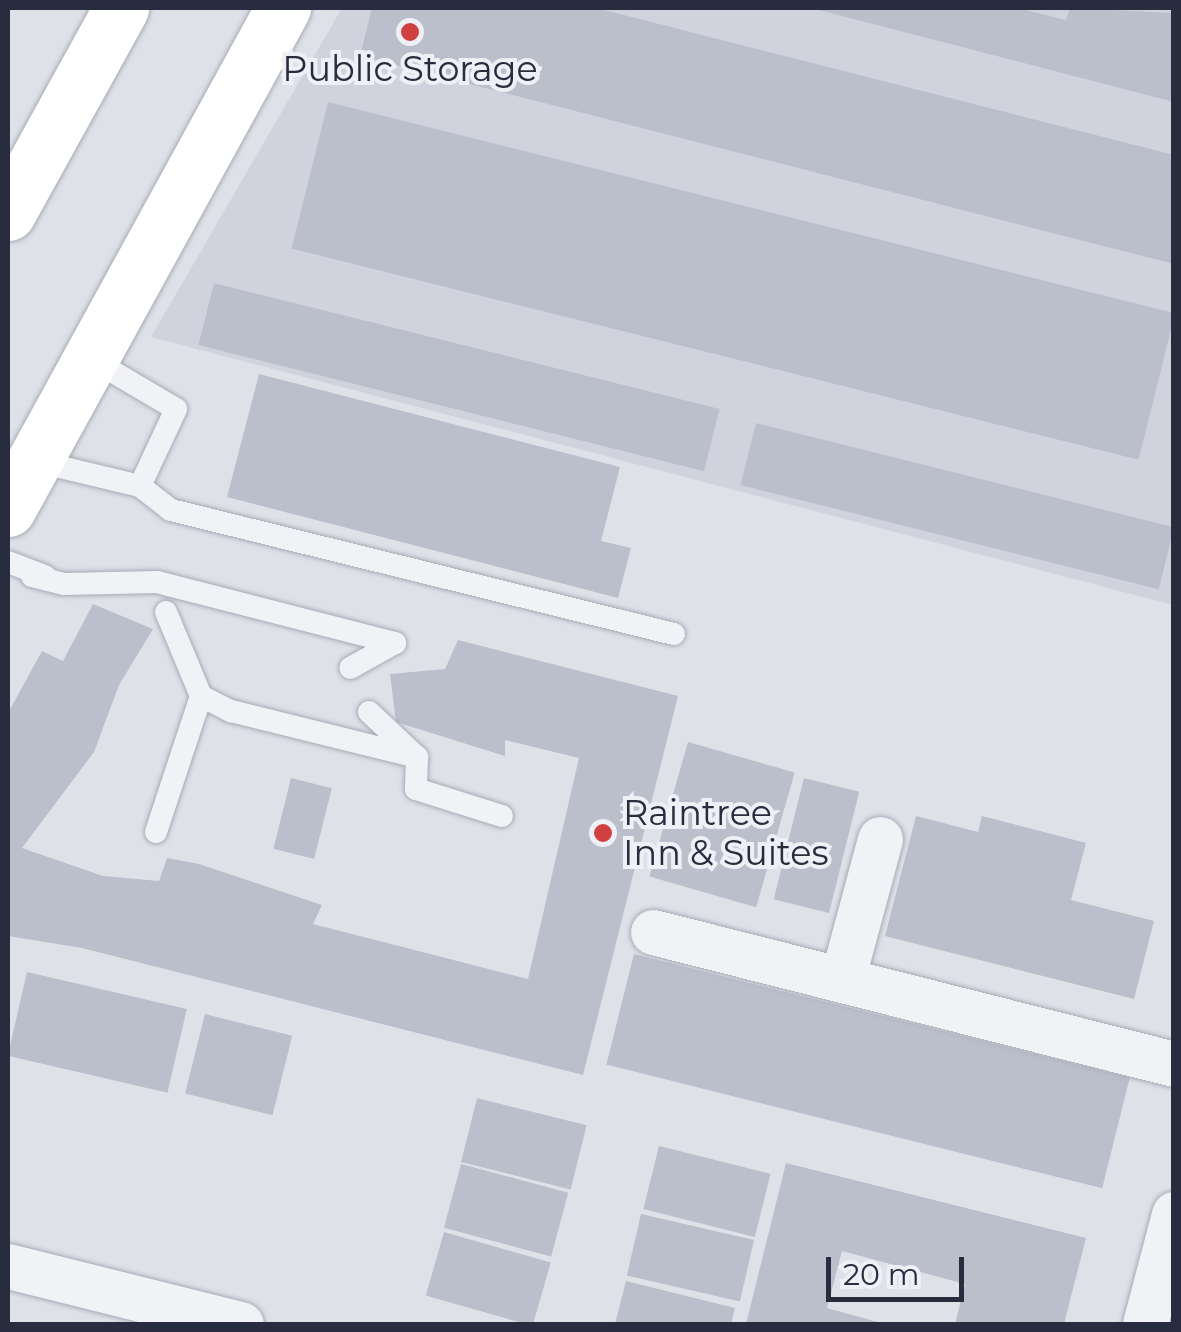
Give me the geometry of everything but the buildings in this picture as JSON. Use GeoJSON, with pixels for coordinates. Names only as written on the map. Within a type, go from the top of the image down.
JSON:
{"type":"FeatureCollection","features":[{"type":"Feature","properties":{"kind":"main road"},"geometry":{"type":"LineString","coordinates":[[8,213],[121,8]]}},
{"type":"Feature","properties":{"kind":"main road"},"geometry":{"type":"LineString","coordinates":[[8,509],[284,8]]}},
{"type":"Feature","properties":{"kind":"street"},"geometry":{"type":"LineString","coordinates":[[842,980],[880,839]]}},
{"type":"Feature","properties":{"kind":"street"},"geometry":{"type":"LineString","coordinates":[[654,932],[1174,1064]]}},
{"type":"Feature","properties":{"kind":"street"},"geometry":{"type":"LineString","coordinates":[[1145,1324],[1174,1214]]}},
{"type":"Feature","properties":{"kind":"street"},"geometry":{"type":"LineString","coordinates":[[8,1266],[241,1324]]}},
{"type":"Feature","properties":{"kind":"lane"},"geometry":{"type":"LineString","coordinates":[[91,359],[176,409],[140,486]]}},
{"type":"Feature","properties":{"kind":"lane"},"geometry":{"type":"LineString","coordinates":[[35,461],[140,486],[171,510],[674,634]]}},
{"type":"Feature","properties":{"kind":"lane"},"geometry":{"type":"LineString","coordinates":[[8,562],[32,576],[64,584],[157,582],[395,643],[350,668]]}},
{"type":"Feature","properties":{"kind":"lane"},"geometry":{"type":"LineString","coordinates":[[32,576],[138,575]]}},
{"type":"Feature","properties":{"kind":"lane"},"geometry":{"type":"LineString","coordinates":[[166,612],[201,696],[231,712],[418,757]]}},
{"type":"Feature","properties":{"kind":"lane"},"geometry":{"type":"LineString","coordinates":[[156,832],[201,696]]}},
{"type":"Feature","properties":{"kind":"lane"},"geometry":{"type":"LineString","coordinates":[[368,712],[418,757]]}},
{"type":"Feature","properties":{"kind":"lane"},"geometry":{"type":"LineString","coordinates":[[418,757],[416,789],[502,816]]}},
{"type":"Feature","properties":{"kind":"shaded area"},"geometry":{"type":"Polygon","coordinates":[[[342,8],[1173,8],[1173,605],[151,337],[342,8]]]}},
{"type":"Feature","properties":{"kind":"place","name":"Public Storage"},"geometry":{"type":"Point","coordinates":[410,32]}},
{"type":"Feature","properties":{"kind":"place","name":"Raintree Inn & Suites"},"geometry":{"type":"Point","coordinates":[603,833]}}]}
